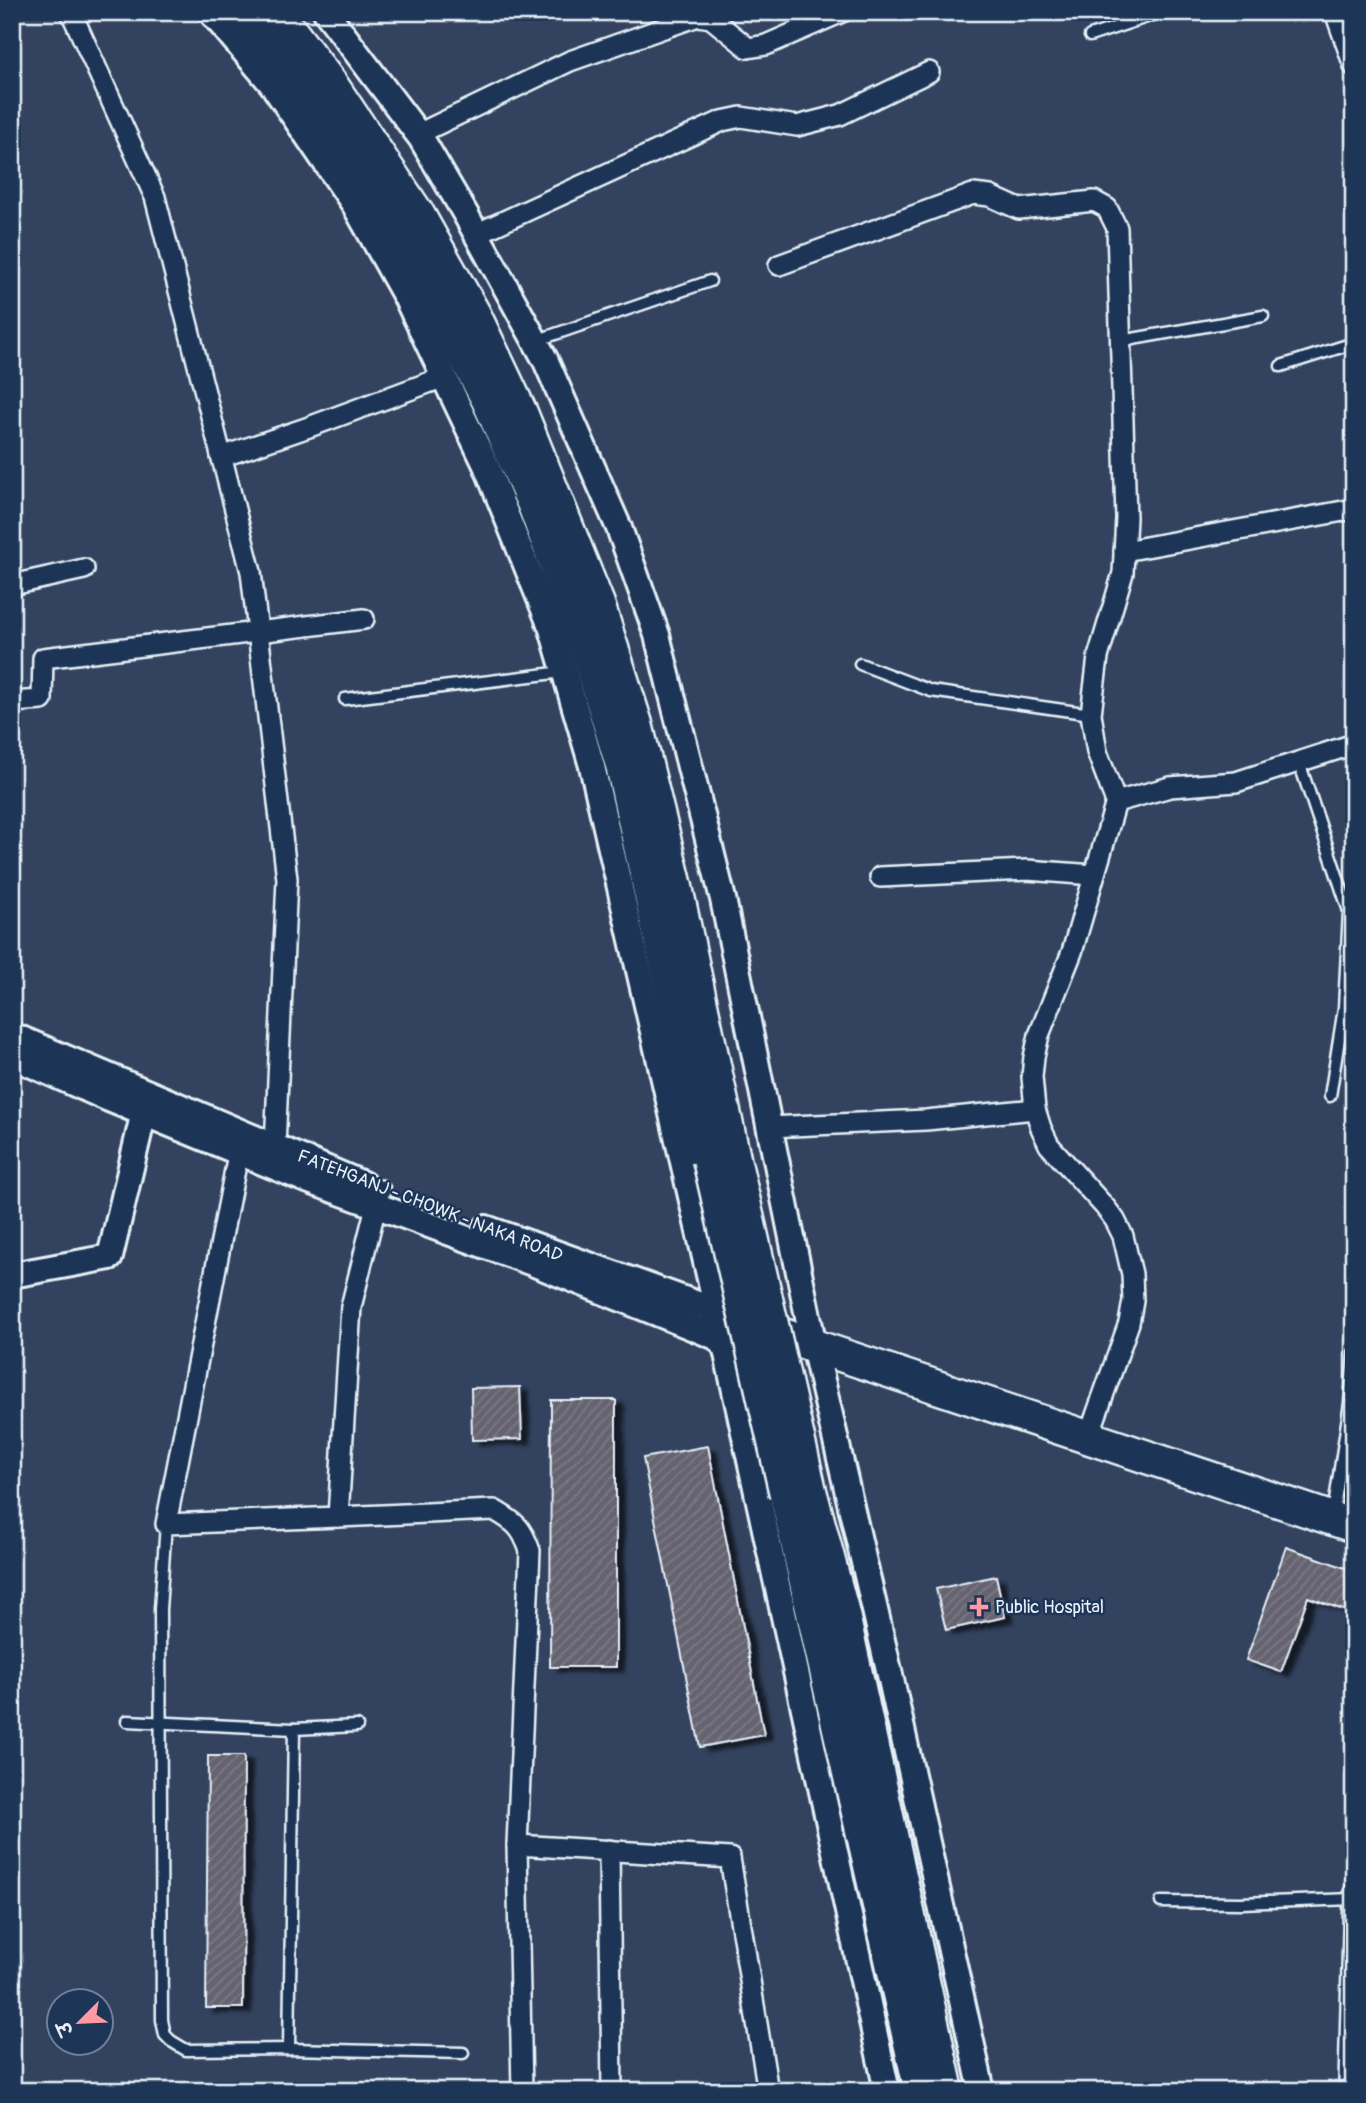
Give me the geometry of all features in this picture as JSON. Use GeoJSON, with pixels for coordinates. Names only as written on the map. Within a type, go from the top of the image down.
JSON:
{"type":"FeatureCollection","features":[{"type":"Feature","properties":{"kind":"highway"},"geometry":{"type":"LineString","coordinates":[[256,13],[331,84],[419,216],[474,314],[521,413],[598,604],[639,738],[676,887],[721,1157],[798,1493],[921,2091]]}},
{"type":"Feature","properties":{"kind":"highway","name":"FATEHGANJ - CHOWK - NAKA ROAD"},"geometry":{"type":"LineString","coordinates":[[721,1325],[816,1357]]}},
{"type":"Feature","properties":{"kind":"highway"},"geometry":{"type":"LineString","coordinates":[[816,1357],[1088,1438],[1343,1522]]}},
{"type":"Feature","properties":{"kind":"highway"},"geometry":{"type":"LineString","coordinates":[[816,1357],[1354,1542]]}},
{"type":"Feature","properties":{"kind":"highway"},"geometry":{"type":"LineString","coordinates":[[798,1493],[842,1610],[947,2091]]}},
{"type":"Feature","properties":{"kind":"street"},"geometry":{"type":"LineString","coordinates":[[71,12],[155,197],[251,572],[287,880],[275,1147]]}},
{"type":"Feature","properties":{"kind":"street"},"geometry":{"type":"LineString","coordinates":[[211,12],[272,84],[354,204],[407,299],[496,491],[552,629],[592,766],[721,1325],[887,2091]]}},
{"type":"Feature","properties":{"kind":"street"},"geometry":{"type":"LineString","coordinates":[[326,12],[418,134],[535,341],[619,528],[657,635],[723,899],[816,1357],[982,2091]]}},
{"type":"Feature","properties":{"kind":"street"},"geometry":{"type":"LineString","coordinates":[[418,134],[570,61],[698,16],[711,18],[748,48],[766,45],[842,12]]}},
{"type":"Feature","properties":{"kind":"street"},"geometry":{"type":"LineString","coordinates":[[1335,12],[1348,33],[1354,66]]}},
{"type":"Feature","properties":{"kind":"street"},"geometry":{"type":"LineString","coordinates":[[476,233],[722,121],[741,117],[797,126],[840,115],[929,72]]}},
{"type":"Feature","properties":{"kind":"street"},"geometry":{"type":"LineString","coordinates":[[779,265],[972,194],[990,196],[1019,209],[1094,201],[1107,208],[1117,228],[1126,518],[1123,573],[1098,657],[1091,714],[1097,752],[1116,802],[1072,952],[1039,1035],[1034,1057],[1032,1092],[1041,1128],[1049,1145],[1115,1220],[1123,1236],[1132,1274],[1133,1301],[1129,1323],[1088,1438]]}},
{"type":"Feature","properties":{"kind":"street"},"geometry":{"type":"LineString","coordinates":[[221,457],[309,428],[444,377]]}},
{"type":"Feature","properties":{"kind":"street"},"geometry":{"type":"LineString","coordinates":[[1124,551],[1354,509]]}},
{"type":"Feature","properties":{"kind":"street"},"geometry":{"type":"LineString","coordinates":[[12,585],[84,569]]}},
{"type":"Feature","properties":{"kind":"street"},"geometry":{"type":"LineString","coordinates":[[12,702],[42,700],[43,658],[364,619]]}},
{"type":"Feature","properties":{"kind":"street"},"geometry":{"type":"LineString","coordinates":[[1116,802],[1170,787],[1236,782],[1354,744]]}},
{"type":"Feature","properties":{"kind":"street"},"geometry":{"type":"LineString","coordinates":[[880,877],[1027,870],[1094,875]]}},
{"type":"Feature","properties":{"kind":"street"},"geometry":{"type":"LineString","coordinates":[[12,1035],[146,1103]]}},
{"type":"Feature","properties":{"kind":"street"},"geometry":{"type":"LineString","coordinates":[[12,1056],[146,1103],[240,1143],[304,1179],[379,1198],[351,1307],[338,1517]]}},
{"type":"Feature","properties":{"kind":"street"},"geometry":{"type":"LineString","coordinates":[[12,1275],[110,1257],[146,1103]]}},
{"type":"Feature","properties":{"kind":"street"},"geometry":{"type":"LineString","coordinates":[[769,1127],[916,1121],[1035,1109]]}},
{"type":"Feature","properties":{"kind":"street"},"geometry":{"type":"LineString","coordinates":[[240,1143],[166,1524],[494,1510],[513,1520],[524,1534],[530,1551],[517,1845],[522,2091]]}},
{"type":"Feature","properties":{"kind":"street","name":"FATEHGANJ - CHOWK - NAKA ROAD"},"geometry":{"type":"LineString","coordinates":[[240,1143],[275,1147],[379,1198],[721,1325]]}},
{"type":"Feature","properties":{"kind":"street"},"geometry":{"type":"LineString","coordinates":[[517,1845],[730,1858],[768,2091]]}},
{"type":"Feature","properties":{"kind":"street"},"geometry":{"type":"LineString","coordinates":[[609,1850],[612,2091]]}},
{"type":"Feature","properties":{"kind":"street"},"geometry":{"type":"LineString","coordinates":[[1349,2082],[1354,1893]]}},
{"type":"Feature","properties":{"kind":"lane"},"geometry":{"type":"LineString","coordinates":[[1090,36],[1162,12]]}},
{"type":"Feature","properties":{"kind":"lane"},"geometry":{"type":"LineString","coordinates":[[535,341],[710,281]]}},
{"type":"Feature","properties":{"kind":"lane"},"geometry":{"type":"LineString","coordinates":[[1121,341],[1263,316]]}},
{"type":"Feature","properties":{"kind":"lane"},"geometry":{"type":"LineString","coordinates":[[1281,366],[1354,343]]}},
{"type":"Feature","properties":{"kind":"lane"},"geometry":{"type":"LineString","coordinates":[[860,664],[931,691],[1091,714]]}},
{"type":"Feature","properties":{"kind":"lane"},"geometry":{"type":"LineString","coordinates":[[345,699],[565,672]]}},
{"type":"Feature","properties":{"kind":"lane"},"geometry":{"type":"LineString","coordinates":[[1299,762],[1349,911],[1344,1008],[1330,1096]]}},
{"type":"Feature","properties":{"kind":"lane"},"geometry":{"type":"LineString","coordinates":[[1343,1522],[1354,1353]]}},
{"type":"Feature","properties":{"kind":"lane"},"geometry":{"type":"LineString","coordinates":[[166,1524],[160,1609],[162,2020],[166,2035],[186,2050],[289,2049],[463,2053]]}},
{"type":"Feature","properties":{"kind":"lane"},"geometry":{"type":"LineString","coordinates":[[127,1721],[294,1729],[357,1726]]}},
{"type":"Feature","properties":{"kind":"lane"},"geometry":{"type":"LineString","coordinates":[[289,2049],[294,1729]]}},
{"type":"Feature","properties":{"kind":"lane"},"geometry":{"type":"LineString","coordinates":[[1161,1902],[1241,1903],[1354,1899]]}},
{"type":"Feature","properties":{"kind":"building"},"geometry":{"type":"Polygon","coordinates":[[[520,1387],[522,1439],[472,1440],[471,1388],[520,1387]]]}},
{"type":"Feature","properties":{"kind":"building"},"geometry":{"type":"Polygon","coordinates":[[[551,1400],[616,1400],[616,1667],[550,1667],[551,1400]]]}},
{"type":"Feature","properties":{"kind":"building"},"geometry":{"type":"Polygon","coordinates":[[[708,1446],[764,1735],[700,1747],[643,1458],[708,1446]]]}},
{"type":"Feature","properties":{"kind":"building"},"geometry":{"type":"Polygon","coordinates":[[[1286,1547],[1354,1571],[1354,1614],[1308,1597],[1281,1672],[1246,1660],[1286,1547]]]}},
{"type":"Feature","properties":{"kind":"building"},"geometry":{"type":"Polygon","coordinates":[[[996,1576],[1005,1617],[946,1630],[936,1589],[996,1576]]]}},
{"type":"Feature","properties":{"kind":"building"},"geometry":{"type":"Polygon","coordinates":[[[208,1756],[244,1756],[243,2008],[206,2008],[208,1756]]]}},
{"type":"Feature","properties":{"kind":"place","name":"Public Hospital"},"geometry":{"type":"Point","coordinates":[979,1607]}}]}
